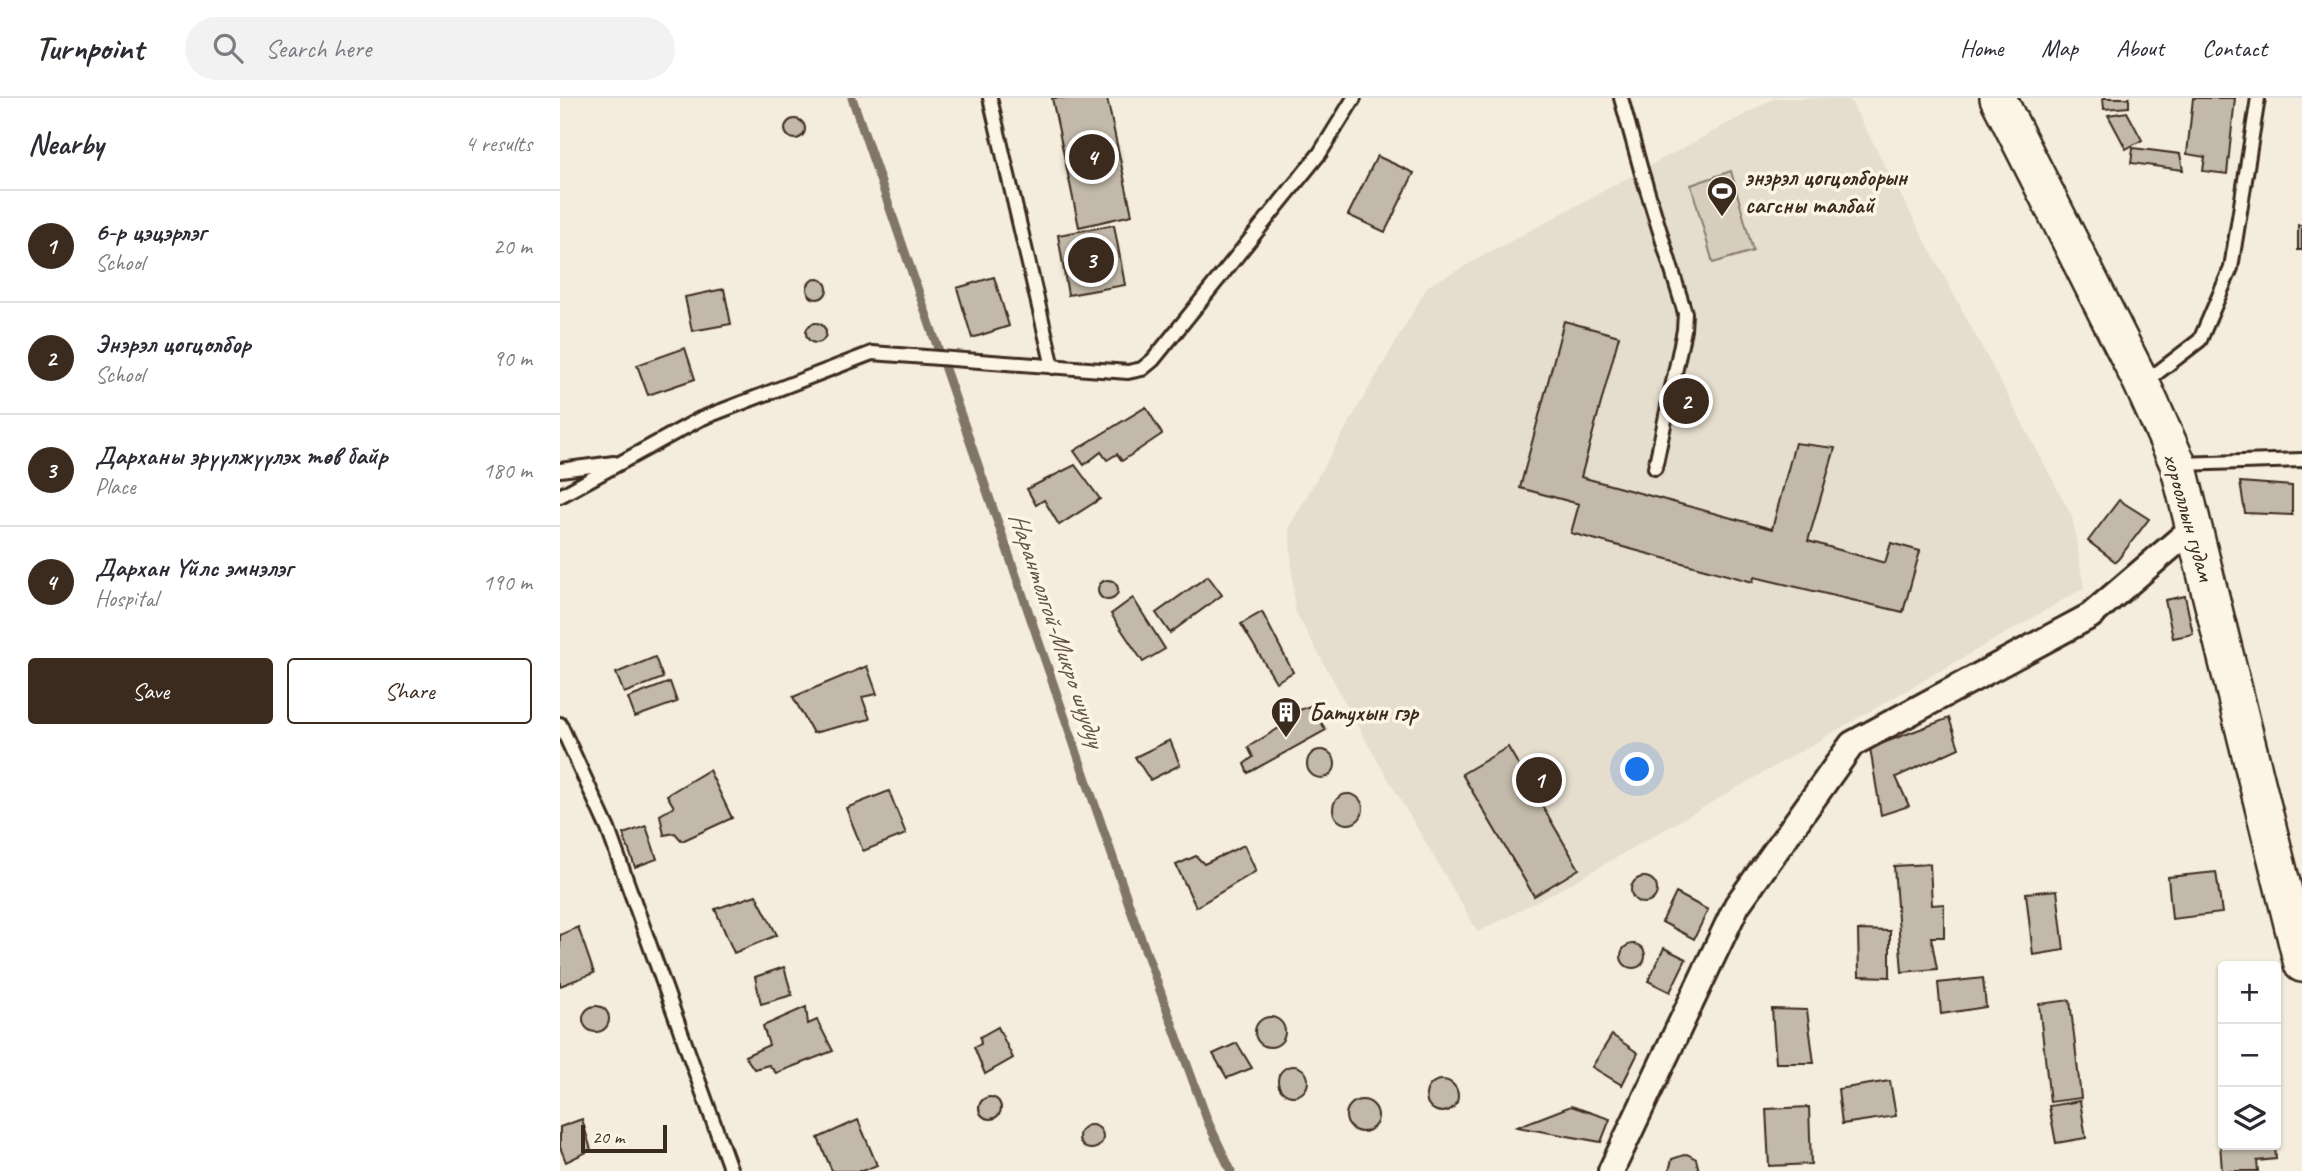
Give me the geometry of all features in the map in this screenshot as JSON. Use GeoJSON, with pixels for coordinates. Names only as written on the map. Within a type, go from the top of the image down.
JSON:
{"type":"FeatureCollection","features":[{"type":"Feature","properties":{"kind":"main road","name":"хорооллын гудам"},"geometry":{"type":"LineString","coordinates":[[1998,98],[2142,384],[2178,464],[2302,964]]}},
{"type":"Feature","properties":{"kind":"street"},"geometry":{"type":"LineString","coordinates":[[1611,1171],[1737,905],[1852,744],[2090,616],[2194,527]]}},
{"type":"Feature","properties":{"kind":"lane"},"geometry":{"type":"LineString","coordinates":[[990,98],[1053,367]]}},
{"type":"Feature","properties":{"kind":"lane"},"geometry":{"type":"LineString","coordinates":[[560,496],[700,419],[872,352],[1128,372],[1142,369],[1153,360],[1320,153],[1354,98]]}},
{"type":"Feature","properties":{"kind":"lane"},"geometry":{"type":"LineString","coordinates":[[1621,98],[1685,313],[1684,330],[1655,468]]}},
{"type":"Feature","properties":{"kind":"lane"},"geometry":{"type":"LineString","coordinates":[[2142,384],[2200,340],[2231,268],[2258,98]]}},
{"type":"Feature","properties":{"kind":"lane"},"geometry":{"type":"LineString","coordinates":[[2178,464],[2302,460]]}},
{"type":"Feature","properties":{"kind":"lane"},"geometry":{"type":"LineString","coordinates":[[560,470],[621,462]]}},
{"type":"Feature","properties":{"kind":"lane"},"geometry":{"type":"LineString","coordinates":[[560,724],[608,829],[731,1171]]}},
{"type":"Feature","properties":{"kind":"shaded area"},"geometry":{"type":"Polygon","coordinates":[[[1775,98],[1849,98],[2072,516],[2084,588],[1563,888],[1478,932],[1373,753],[1295,611],[1289,527],[1428,286],[1775,98]]]}},
{"type":"Feature","properties":{"kind":"shaded area","name":"энэрэл цогцолборын сагсны талбай"},"geometry":{"type":"Polygon","coordinates":[[[1731,171],[1753,251],[1713,263],[1691,185],[1731,171]]]}},
{"type":"Feature","properties":{"kind":"building"},"geometry":{"type":"Polygon","coordinates":[[[1052,98],[1107,98],[1132,215],[1079,227],[1052,98]]]}},
{"type":"Feature","properties":{"kind":"building"},"geometry":{"type":"Polygon","coordinates":[[[2103,98],[2129,98],[2129,107],[2104,109],[2103,98]]]}},
{"type":"Feature","properties":{"kind":"building"},"geometry":{"type":"Polygon","coordinates":[[[2193,98],[2235,98],[2227,174],[2203,171],[2205,157],[2187,154],[2193,98]]]}},
{"type":"Feature","properties":{"kind":"building"},"geometry":{"type":"Polygon","coordinates":[[[2127,112],[2142,140],[2126,149],[2108,115],[2127,112]]]}},
{"type":"Feature","properties":{"kind":"building"},"geometry":{"type":"Polygon","coordinates":[[[795,119],[802,122],[805,129],[802,136],[795,139],[788,136],[785,129],[788,122],[795,119]]]}},
{"type":"Feature","properties":{"kind":"building"},"geometry":{"type":"Polygon","coordinates":[[[2133,148],[2180,154],[2183,170],[2131,163],[2133,148]]]}},
{"type":"Feature","properties":{"kind":"building"},"geometry":{"type":"Polygon","coordinates":[[[1377,156],[1414,173],[1385,232],[1348,215],[1377,156]]]}},
{"type":"Feature","properties":{"kind":"building"},"geometry":{"type":"Polygon","coordinates":[[[1114,225],[1125,285],[1068,295],[1058,235],[1114,225]]]}},
{"type":"Feature","properties":{"kind":"building"},"geometry":{"type":"Polygon","coordinates":[[[2298,225],[2302,225],[2302,250],[2298,250],[2298,225]]]}},
{"type":"Feature","properties":{"kind":"building"},"geometry":{"type":"Polygon","coordinates":[[[994,277],[1009,326],[972,338],[957,288],[994,277]]]}},
{"type":"Feature","properties":{"kind":"building"},"geometry":{"type":"Polygon","coordinates":[[[817,279],[824,282],[827,289],[824,296],[817,299],[810,296],[807,289],[810,282],[817,279]]]}},
{"type":"Feature","properties":{"kind":"building"},"geometry":{"type":"Polygon","coordinates":[[[724,289],[731,324],[692,331],[685,297],[724,289]]]}},
{"type":"Feature","properties":{"kind":"building"},"geometry":{"type":"Polygon","coordinates":[[[1564,321],[1619,336],[1581,477],[1772,529],[1795,443],[1835,448],[1808,541],[1885,563],[1891,543],[1920,551],[1903,612],[1754,577],[1753,582],[1571,533],[1579,504],[1520,488],[1564,321]]]}},
{"type":"Feature","properties":{"kind":"building"},"geometry":{"type":"Polygon","coordinates":[[[816,323],[823,326],[826,333],[823,340],[816,343],[809,340],[806,333],[809,326],[816,323]]]}},
{"type":"Feature","properties":{"kind":"building"},"geometry":{"type":"Polygon","coordinates":[[[685,348],[695,379],[648,395],[637,365],[685,348]]]}},
{"type":"Feature","properties":{"kind":"building"},"geometry":{"type":"Polygon","coordinates":[[[1146,407],[1162,434],[1122,461],[1117,454],[1107,460],[1101,452],[1084,465],[1074,451],[1146,407]]]}},
{"type":"Feature","properties":{"kind":"building"},"geometry":{"type":"Polygon","coordinates":[[[1075,465],[1100,499],[1059,525],[1044,500],[1036,505],[1027,489],[1075,465]]]}},
{"type":"Feature","properties":{"kind":"building"},"geometry":{"type":"Polygon","coordinates":[[[2240,482],[2292,486],[2292,515],[2245,513],[2240,482]]]}},
{"type":"Feature","properties":{"kind":"building"},"geometry":{"type":"Polygon","coordinates":[[[2119,500],[2149,519],[2116,562],[2088,541],[2119,500]]]}},
{"type":"Feature","properties":{"kind":"building"},"geometry":{"type":"Polygon","coordinates":[[[1208,576],[1222,595],[1170,633],[1156,613],[1208,576]]]}},
{"type":"Feature","properties":{"kind":"building"},"geometry":{"type":"Polygon","coordinates":[[[1108,580],[1115,583],[1118,590],[1115,597],[1108,600],[1101,597],[1098,590],[1101,583],[1108,580]]]}},
{"type":"Feature","properties":{"kind":"building"},"geometry":{"type":"Polygon","coordinates":[[[2185,596],[2193,634],[2173,638],[2165,600],[2185,596]]]}},
{"type":"Feature","properties":{"kind":"building"},"geometry":{"type":"Polygon","coordinates":[[[1133,598],[1165,649],[1143,662],[1111,614],[1133,598]]]}},
{"type":"Feature","properties":{"kind":"building"},"geometry":{"type":"Polygon","coordinates":[[[1262,612],[1293,672],[1276,682],[1241,624],[1262,612]]]}},
{"type":"Feature","properties":{"kind":"building"},"geometry":{"type":"Polygon","coordinates":[[[655,657],[663,678],[624,693],[616,673],[655,657]]]}},
{"type":"Feature","properties":{"kind":"building"},"geometry":{"type":"Polygon","coordinates":[[[867,666],[877,694],[862,697],[870,719],[813,733],[793,697],[867,666]]]}},
{"type":"Feature","properties":{"kind":"building"},"geometry":{"type":"Polygon","coordinates":[[[670,682],[677,702],[635,717],[628,698],[670,682]]]}},
{"type":"Feature","properties":{"kind":"building","name":"Батухын гэр"},"geometry":{"type":"Polygon","coordinates":[[[1310,706],[1326,730],[1248,773],[1244,764],[1253,757],[1248,747],[1284,725],[1284,716],[1310,706]]]}},
{"type":"Feature","properties":{"kind":"building"},"geometry":{"type":"Polygon","coordinates":[[[1949,718],[1959,748],[1896,777],[1909,806],[1881,815],[1870,748],[1949,718]]]}},
{"type":"Feature","properties":{"kind":"building"},"geometry":{"type":"Polygon","coordinates":[[[1170,740],[1180,765],[1150,780],[1135,757],[1170,740]]]}},
{"type":"Feature","properties":{"kind":"building"},"geometry":{"type":"Polygon","coordinates":[[[1508,747],[1579,869],[1534,896],[1462,774],[1508,747]]]}},
{"type":"Feature","properties":{"kind":"building"},"geometry":{"type":"Polygon","coordinates":[[[1321,750],[1331,754],[1335,764],[1331,774],[1321,778],[1311,774],[1307,764],[1311,754],[1321,750]]]}},
{"type":"Feature","properties":{"kind":"building"},"geometry":{"type":"Polygon","coordinates":[[[709,770],[732,818],[682,841],[675,833],[664,835],[660,815],[674,807],[667,795],[709,770]]]}},
{"type":"Feature","properties":{"kind":"building"},"geometry":{"type":"Polygon","coordinates":[[[889,791],[906,834],[863,851],[846,808],[889,791]]]}},
{"type":"Feature","properties":{"kind":"building"},"geometry":{"type":"Polygon","coordinates":[[[1348,794],[1354,795],[1362,803],[1362,815],[1354,823],[1348,824],[1342,823],[1334,815],[1333,809],[1334,803],[1342,795],[1348,794]]]}},
{"type":"Feature","properties":{"kind":"building"},"geometry":{"type":"Polygon","coordinates":[[[646,826],[657,859],[635,867],[623,834],[646,826]]]}},
{"type":"Feature","properties":{"kind":"building"},"geometry":{"type":"Polygon","coordinates":[[[1244,845],[1256,871],[1196,907],[1176,865],[1196,856],[1204,864],[1244,845]]]}},
{"type":"Feature","properties":{"kind":"building"},"geometry":{"type":"Polygon","coordinates":[[[1930,864],[1932,905],[1944,904],[1944,937],[1931,937],[1937,969],[1902,972],[1894,866],[1930,864]]]}},
{"type":"Feature","properties":{"kind":"building"},"geometry":{"type":"Polygon","coordinates":[[[2216,872],[2222,913],[2172,919],[2168,877],[2216,872]]]}},
{"type":"Feature","properties":{"kind":"building"},"geometry":{"type":"Polygon","coordinates":[[[1644,877],[1654,880],[1657,890],[1654,900],[1644,903],[1634,900],[1631,890],[1634,880],[1644,877]]]}},
{"type":"Feature","properties":{"kind":"building"},"geometry":{"type":"Polygon","coordinates":[[[2057,890],[2064,950],[2033,955],[2026,893],[2057,890]]]}},
{"type":"Feature","properties":{"kind":"building"},"geometry":{"type":"Polygon","coordinates":[[[1676,893],[1708,910],[1694,939],[1662,922],[1676,893]]]}},
{"type":"Feature","properties":{"kind":"building"},"geometry":{"type":"Polygon","coordinates":[[[756,895],[777,935],[734,953],[715,909],[756,895]]]}},
{"type":"Feature","properties":{"kind":"building"},"geometry":{"type":"Polygon","coordinates":[[[578,927],[594,973],[560,986],[560,935],[578,927]]]}},
{"type":"Feature","properties":{"kind":"building"},"geometry":{"type":"Polygon","coordinates":[[[1858,930],[1890,931],[1890,977],[1859,976],[1858,930]]]}},
{"type":"Feature","properties":{"kind":"building"},"geometry":{"type":"Polygon","coordinates":[[[1633,944],[1641,948],[1645,956],[1641,964],[1633,968],[1625,964],[1621,956],[1625,948],[1633,944]]]}},
{"type":"Feature","properties":{"kind":"building"},"geometry":{"type":"Polygon","coordinates":[[[1664,948],[1686,959],[1670,992],[1648,981],[1664,948]]]}},
{"type":"Feature","properties":{"kind":"building"},"geometry":{"type":"Polygon","coordinates":[[[784,967],[792,995],[761,1004],[755,977],[784,967]]]}},
{"type":"Feature","properties":{"kind":"building"},"geometry":{"type":"Polygon","coordinates":[[[1983,978],[1986,1007],[1941,1014],[1938,983],[1983,978]]]}},
{"type":"Feature","properties":{"kind":"building"},"geometry":{"type":"Polygon","coordinates":[[[2070,1000],[2081,1098],[2050,1102],[2039,1004],[2070,1000]]]}},
{"type":"Feature","properties":{"kind":"building"},"geometry":{"type":"Polygon","coordinates":[[[596,1006],[605,1010],[609,1019],[605,1028],[596,1032],[587,1028],[583,1019],[587,1010],[596,1006]]]}},
{"type":"Feature","properties":{"kind":"building"},"geometry":{"type":"Polygon","coordinates":[[[806,1007],[808,1024],[817,1020],[833,1051],[776,1073],[769,1065],[754,1069],[745,1056],[769,1045],[763,1026],[806,1007]]]}},
{"type":"Feature","properties":{"kind":"building"},"geometry":{"type":"Polygon","coordinates":[[[1772,1009],[1807,1010],[1814,1063],[1776,1063],[1772,1009]]]}},
{"type":"Feature","properties":{"kind":"building"},"geometry":{"type":"Polygon","coordinates":[[[1270,1017],[1281,1021],[1285,1032],[1281,1043],[1270,1047],[1259,1043],[1255,1032],[1259,1021],[1270,1017]]]}},
{"type":"Feature","properties":{"kind":"building"},"geometry":{"type":"Polygon","coordinates":[[[998,1027],[1013,1058],[985,1074],[974,1047],[981,1044],[980,1037],[998,1027]]]}},
{"type":"Feature","properties":{"kind":"building"},"geometry":{"type":"Polygon","coordinates":[[[1612,1035],[1638,1053],[1622,1085],[1592,1067],[1612,1035]]]}},
{"type":"Feature","properties":{"kind":"building"},"geometry":{"type":"Polygon","coordinates":[[[1237,1043],[1252,1068],[1227,1078],[1213,1054],[1237,1043]]]}},
{"type":"Feature","properties":{"kind":"building"},"geometry":{"type":"Polygon","coordinates":[[[1293,1066],[1299,1067],[1307,1075],[1307,1087],[1299,1095],[1293,1096],[1287,1095],[1279,1087],[1278,1081],[1279,1075],[1287,1067],[1293,1066]]]}},
{"type":"Feature","properties":{"kind":"building"},"geometry":{"type":"Polygon","coordinates":[[[1442,1080],[1453,1085],[1458,1096],[1453,1107],[1442,1112],[1431,1107],[1426,1096],[1431,1085],[1442,1080]]]}},
{"type":"Feature","properties":{"kind":"building"},"geometry":{"type":"Polygon","coordinates":[[[1890,1081],[1896,1116],[1842,1124],[1838,1089],[1890,1081]]]}},
{"type":"Feature","properties":{"kind":"building"},"geometry":{"type":"Polygon","coordinates":[[[990,1097],[998,1100],[1001,1108],[998,1116],[990,1119],[982,1116],[979,1108],[982,1100],[990,1097]]]}},
{"type":"Feature","properties":{"kind":"building"},"geometry":{"type":"Polygon","coordinates":[[[1362,1100],[1373,1105],[1378,1116],[1373,1127],[1362,1132],[1351,1127],[1346,1116],[1351,1105],[1362,1100]]]}},
{"type":"Feature","properties":{"kind":"building"},"geometry":{"type":"Polygon","coordinates":[[[2080,1101],[2086,1138],[2056,1143],[2049,1106],[2080,1101]]]}},
{"type":"Feature","properties":{"kind":"building"},"geometry":{"type":"Polygon","coordinates":[[[1571,1106],[1610,1119],[1601,1142],[1517,1127],[1571,1106]]]}},
{"type":"Feature","properties":{"kind":"building"},"geometry":{"type":"Polygon","coordinates":[[[1809,1107],[1811,1164],[1769,1166],[1766,1109],[1809,1107]]]}},
{"type":"Feature","properties":{"kind":"building"},"geometry":{"type":"Polygon","coordinates":[[[582,1119],[591,1150],[566,1162],[560,1147],[560,1127],[582,1119]]]}},
{"type":"Feature","properties":{"kind":"building"},"geometry":{"type":"Polygon","coordinates":[[[858,1120],[877,1165],[863,1171],[832,1171],[818,1138],[858,1120]]]}},
{"type":"Feature","properties":{"kind":"building"},"geometry":{"type":"Polygon","coordinates":[[[1091,1125],[1100,1128],[1103,1137],[1100,1146],[1091,1149],[1082,1146],[1079,1137],[1082,1128],[1091,1125]]]}},
{"type":"Feature","properties":{"kind":"building"},"geometry":{"type":"Polygon","coordinates":[[[2220,1150],[2275,1150],[2276,1159],[2257,1161],[2258,1171],[2222,1171],[2220,1150]]]}},
{"type":"Feature","properties":{"kind":"building"},"geometry":{"type":"Polygon","coordinates":[[[1687,1154],[1696,1159],[1699,1171],[1669,1171],[1672,1159],[1687,1154]]]}},
{"type":"Feature","properties":{"kind":"waterway","name":"Нарантолгой-Микро шуудуу"},"geometry":{"type":"LineString","coordinates":[[852,98],[1134,919],[1208,1122],[1231,1171]]}},
{"type":"Feature","properties":{"kind":"place","name":"Дархан Үйлс эмнэлэг"},"geometry":{"type":"Point","coordinates":[1092,157]}},
{"type":"Feature","properties":{"kind":"place","name":"энэрэл цогцолборын сагсны талбай"},"geometry":{"type":"Point","coordinates":[1722,218]}},
{"type":"Feature","properties":{"kind":"place","name":"Дарханы эрүүлжүүлэх төв байр"},"geometry":{"type":"Point","coordinates":[1091,260]}},
{"type":"Feature","properties":{"kind":"place","name":"Энэрэл цогцолбор"},"geometry":{"type":"Point","coordinates":[1686,401]}},
{"type":"Feature","properties":{"kind":"place","name":"Батухын гэр"},"geometry":{"type":"Point","coordinates":[1286,739]}},
{"type":"Feature","properties":{"kind":"place","name":"6-р цэцэрлэг"},"geometry":{"type":"Point","coordinates":[1539,780]}}]}
